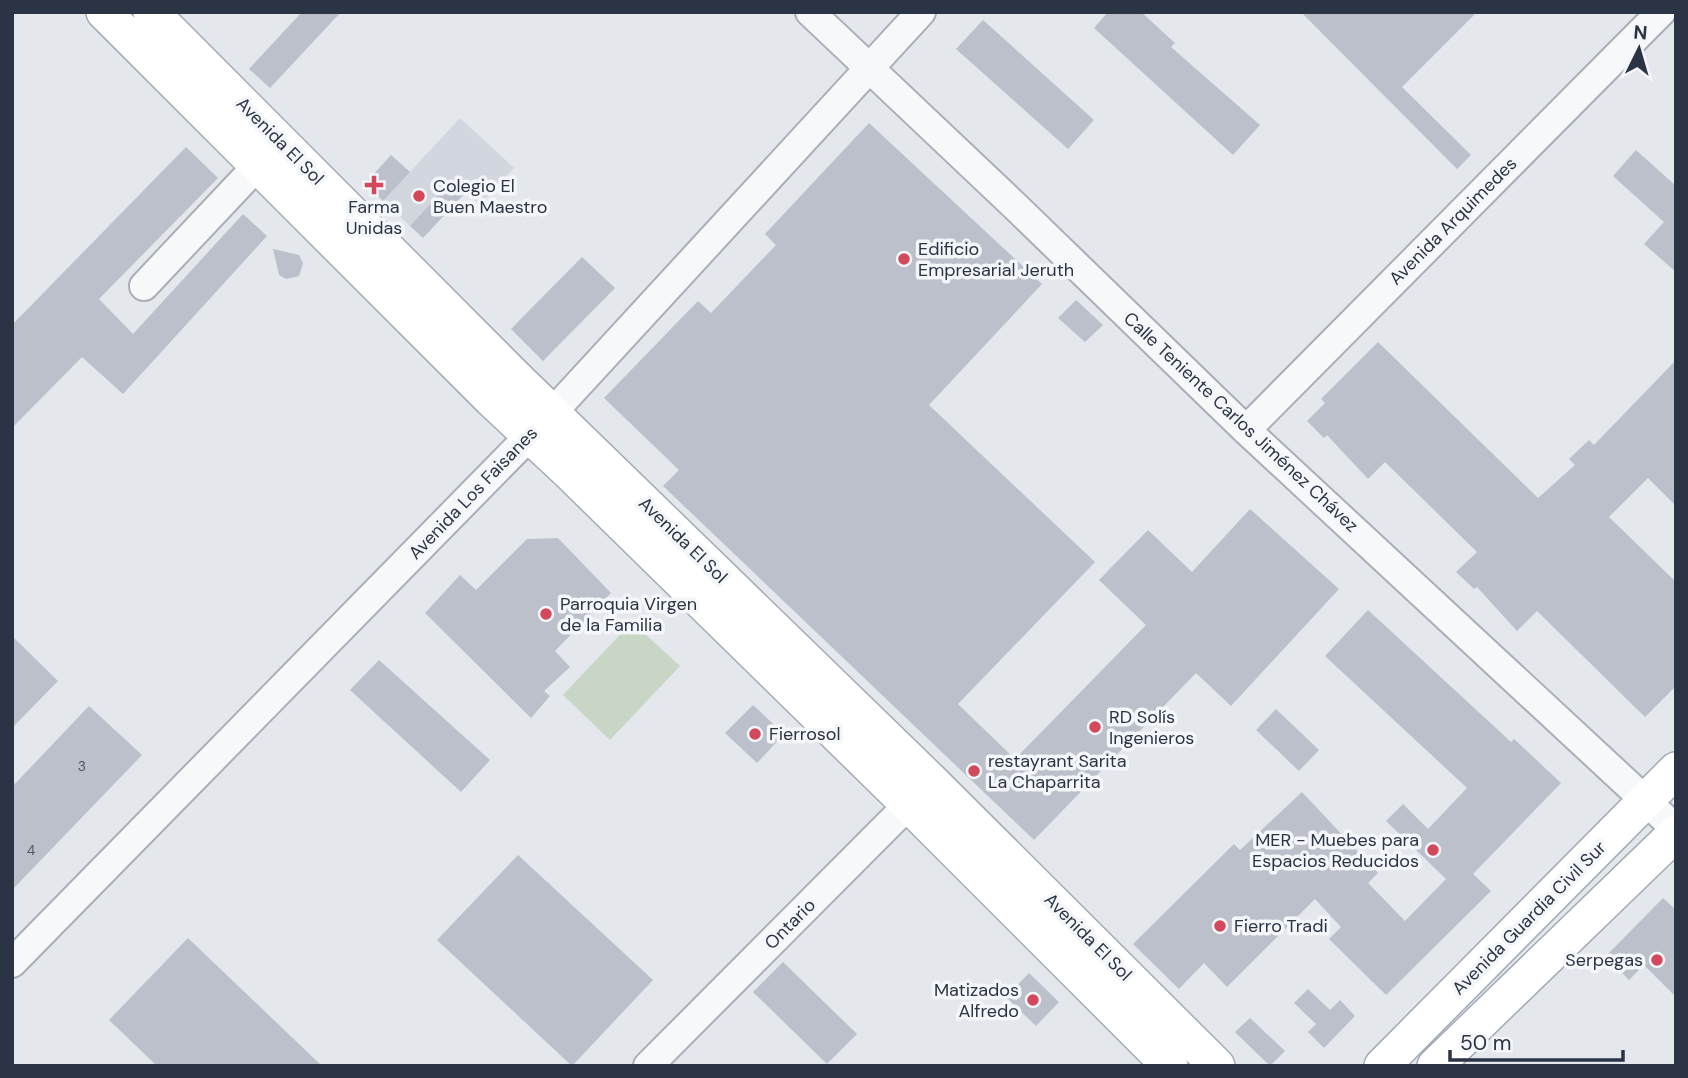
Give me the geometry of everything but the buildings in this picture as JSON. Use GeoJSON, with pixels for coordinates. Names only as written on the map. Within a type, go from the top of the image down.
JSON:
{"type":"FeatureCollection","features":[{"type":"Feature","properties":{"kind":"main road","name":"Avenida El Sol"},"geometry":{"type":"LineString","coordinates":[[104,12],[257,166],[541,424],[920,793],[1173,1054],[1217,1066]]}},
{"type":"Feature","properties":{"kind":"main road","name":"Avenida El Sol"},"geometry":{"type":"LineString","coordinates":[[151,12],[541,424]]}},
{"type":"Feature","properties":{"kind":"main road","name":"Avenida Guardia Civil Sur"},"geometry":{"type":"LineString","coordinates":[[1382,1066],[1676,770]]}},
{"type":"Feature","properties":{"kind":"main road"},"geometry":{"type":"LineString","coordinates":[[1436,1066],[1676,831]]}},
{"type":"Feature","properties":{"kind":"street","name":"Calle Teniente Carlos Jiménez Chávez"},"geometry":{"type":"LineString","coordinates":[[810,12],[1246,430],[1676,831]]}},
{"type":"Feature","properties":{"kind":"street","name":"Avenida Los Faisanes"},"geometry":{"type":"LineString","coordinates":[[12,963],[541,424],[921,12]]}},
{"type":"Feature","properties":{"kind":"street","name":"Avenida Arquimedes"},"geometry":{"type":"LineString","coordinates":[[1246,430],[1661,12]]}},
{"type":"Feature","properties":{"kind":"street"},"geometry":{"type":"LineString","coordinates":[[144,286],[257,166]]}},
{"type":"Feature","properties":{"kind":"street","name":"Ontario"},"geometry":{"type":"LineString","coordinates":[[648,1066],[920,793]]}},
{"type":"Feature","properties":{"kind":"shaded area"},"geometry":{"type":"Polygon","coordinates":[[[460,118],[514,168],[480,204],[453,180],[410,226],[383,201],[460,118]]]}},
{"type":"Feature","properties":{"kind":"green space"},"geometry":{"type":"Polygon","coordinates":[[[632,622],[680,666],[610,740],[563,695],[632,622]]]}},
{"type":"Feature","properties":{"kind":"place","name":"Farma Unidas"},"geometry":{"type":"Point","coordinates":[374,185]}},
{"type":"Feature","properties":{"kind":"place","name":"Colegio El Buen Maestro"},"geometry":{"type":"Point","coordinates":[419,196]}},
{"type":"Feature","properties":{"kind":"place","name":"Edificio Empresarial Jeruth"},"geometry":{"type":"Point","coordinates":[904,259]}},
{"type":"Feature","properties":{"kind":"place","name":"Parroquia Virgen de la Familia"},"geometry":{"type":"Point","coordinates":[546,614]}},
{"type":"Feature","properties":{"kind":"place","name":"RD Solís Ingenieros"},"geometry":{"type":"Point","coordinates":[1095,727]}},
{"type":"Feature","properties":{"kind":"place","name":"Fierrosol"},"geometry":{"type":"Point","coordinates":[755,734]}},
{"type":"Feature","properties":{"kind":"place","name":"restayrant Sarita La Chaparrita"},"geometry":{"type":"Point","coordinates":[974,771]}},
{"type":"Feature","properties":{"kind":"place","name":"MER - Muebes para Espacios Reducidos"},"geometry":{"type":"Point","coordinates":[1433,850]}},
{"type":"Feature","properties":{"kind":"place","name":"Fierro Tradi"},"geometry":{"type":"Point","coordinates":[1220,926]}},
{"type":"Feature","properties":{"kind":"place","name":"Serpegas"},"geometry":{"type":"Point","coordinates":[1657,960]}},
{"type":"Feature","properties":{"kind":"place","name":"Matizados Alfredo"},"geometry":{"type":"Point","coordinates":[1033,1000]}}]}
